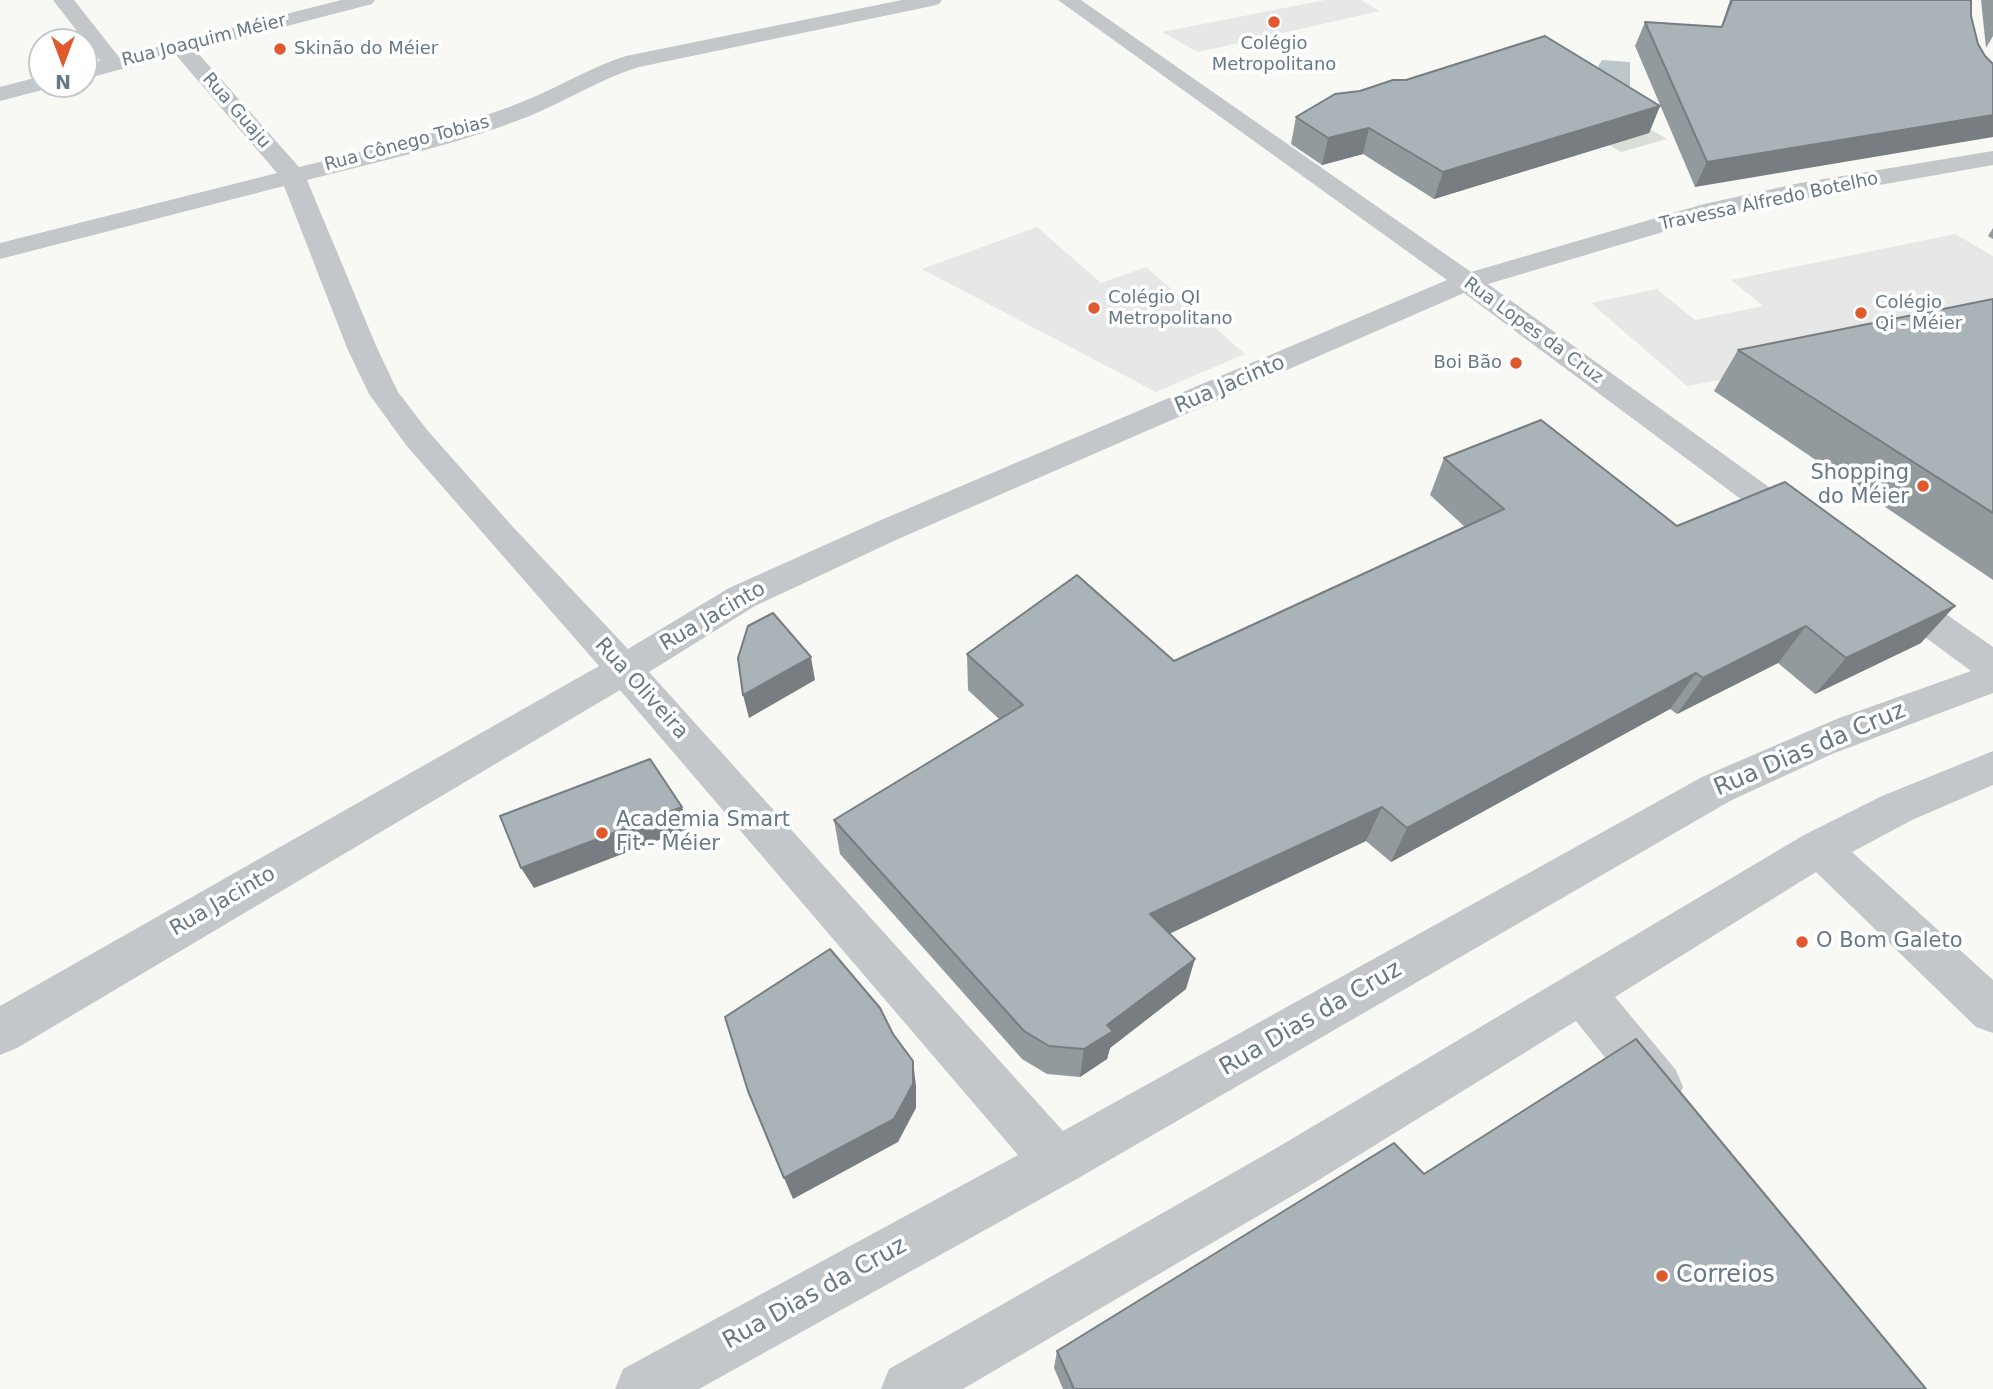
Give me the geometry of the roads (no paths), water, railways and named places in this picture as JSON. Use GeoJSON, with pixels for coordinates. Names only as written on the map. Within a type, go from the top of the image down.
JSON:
{"type":"FeatureCollection","features":[{"type":"Feature","properties":{"kind":"street"},"geometry":{"type":"LineString","coordinates":[[62,0],[113,64]]}},
{"type":"Feature","properties":{"kind":"street","name":"Rua Joaquim Méier"},"geometry":{"type":"LineString","coordinates":[[98,68],[365,0]]}},
{"type":"Feature","properties":{"kind":"street","name":"Rua Cônego Tobias"},"geometry":{"type":"LineString","coordinates":[[0,251],[444,138],[487,124],[602,71],[634,61],[932,0]]}},
{"type":"Feature","properties":{"kind":"street","name":"Rua Lopes da Cruz"},"geometry":{"type":"LineString","coordinates":[[1068,0],[1467,282],[1825,544]]}},
{"type":"Feature","properties":{"kind":"street","name":"Rua Guaju"},"geometry":{"type":"LineString","coordinates":[[181,47],[292,175]]}},
{"type":"Feature","properties":{"kind":"street"},"geometry":{"type":"LineString","coordinates":[[0,94],[28,87]]}},
{"type":"Feature","properties":{"kind":"street","name":"Travessa Alfredo Botelho"},"geometry":{"type":"LineString","coordinates":[[1467,282],[1704,212],[1800,191],[1993,158]]}},
{"type":"Feature","properties":{"kind":"street","name":"Rua Oliveira"},"geometry":{"type":"LineString","coordinates":[[292,175],[362,348],[384,394],[417,438],[1057,1161]]}},
{"type":"Feature","properties":{"kind":"street","name":"Rua Jacinto"},"geometry":{"type":"LineString","coordinates":[[0,1032],[624,669],[742,597],[886,531],[1467,282]]}},
{"type":"Feature","properties":{"kind":"street"},"geometry":{"type":"LineString","coordinates":[[1870,577],[1993,667]]}},
{"type":"Feature","properties":{"kind":"street","name":"Rua Dias da Cruz"},"geometry":{"type":"LineString","coordinates":[[643,1389],[1057,1161],[1716,789],[1775,760],[1878,717],[1993,678]]}},
{"type":"Feature","properties":{"kind":"street"},"geometry":{"type":"LineString","coordinates":[[909,1389],[1291,1168],[1819,848],[1896,808],[1993,767]]}},
{"type":"Feature","properties":{"kind":"street"},"geometry":{"type":"LineString","coordinates":[[1819,848],[1993,1011]]}},
{"type":"Feature","properties":{"kind":"street"},"geometry":{"type":"LineString","coordinates":[[1581,991],[1689,1124]]}},
{"type":"Feature","properties":{"kind":"place","name":"Colégio Metropolitano"},"geometry":{"type":"Point","coordinates":[1274,22]}},
{"type":"Feature","properties":{"kind":"place","name":"Skinão do Méier"},"geometry":{"type":"Point","coordinates":[280,49]}},
{"type":"Feature","properties":{"kind":"place","name":"Colégio QI Metropolitano"},"geometry":{"type":"Point","coordinates":[1094,308]}},
{"type":"Feature","properties":{"kind":"place","name":"Colégio Qi - Méier"},"geometry":{"type":"Point","coordinates":[1861,313]}},
{"type":"Feature","properties":{"kind":"place","name":"Boi Bão"},"geometry":{"type":"Point","coordinates":[1516,363]}},
{"type":"Feature","properties":{"kind":"place","name":"Shopping do Méier"},"geometry":{"type":"Point","coordinates":[1923,486]}},
{"type":"Feature","properties":{"kind":"place","name":"Academia Smart Fit - Méier"},"geometry":{"type":"Point","coordinates":[602,833]}},
{"type":"Feature","properties":{"kind":"place","name":"O Bom Galeto"},"geometry":{"type":"Point","coordinates":[1802,942]}},
{"type":"Feature","properties":{"kind":"place","name":"Correios"},"geometry":{"type":"Point","coordinates":[1662,1276]}}]}
